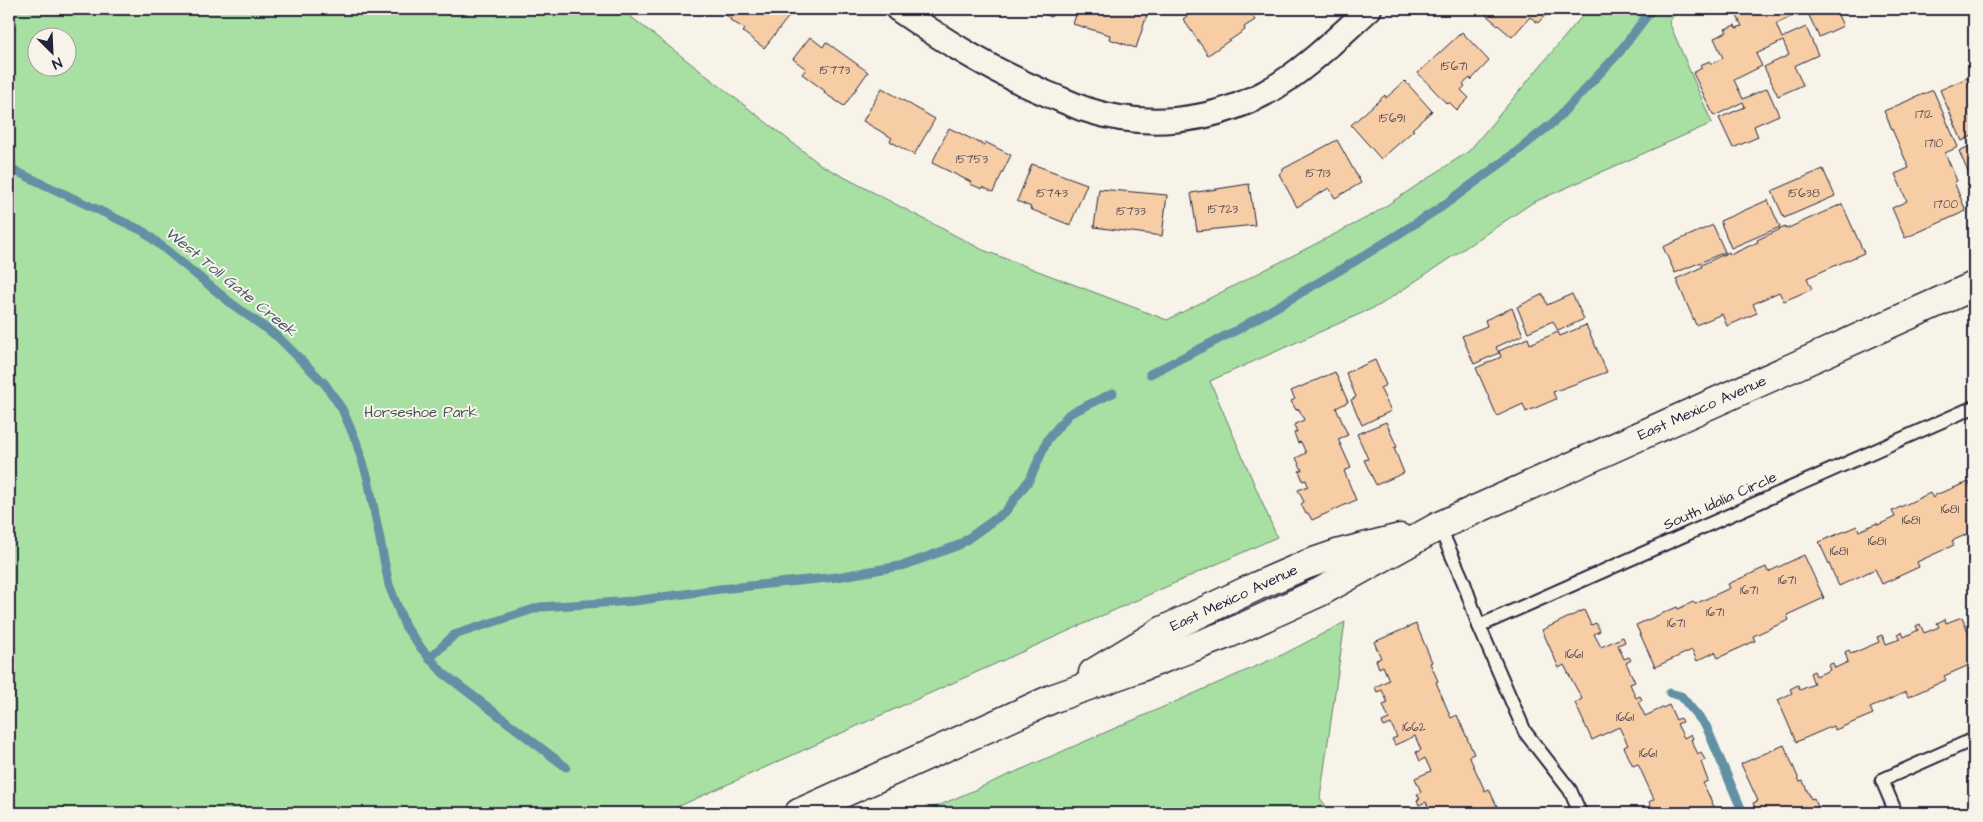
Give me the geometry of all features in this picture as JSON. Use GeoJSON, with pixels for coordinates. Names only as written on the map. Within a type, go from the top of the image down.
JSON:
{"type":"FeatureCollection","features":[{"type":"Feature","properties":{"kind":"street"},"geometry":{"type":"LineString","coordinates":[[898,9],[948,43],[1011,79],[1084,109],[1118,118],[1152,121],[1187,119],[1221,112],[1264,94],[1296,72],[1369,9]]}},
{"type":"Feature","properties":{"kind":"street","name":"East Mexico Avenue"},"geometry":{"type":"LineString","coordinates":[[799,813],[1054,698],[1230,633],[1328,588],[1434,529],[1974,286]]}},
{"type":"Feature","properties":{"kind":"lane","name":"South Idalia Circle"},"geometry":{"type":"LineString","coordinates":[[1479,626],[1974,407]]}},
{"type":"Feature","properties":{"kind":"lane"},"geometry":{"type":"LineString","coordinates":[[1434,529],[1464,583],[1479,626],[1525,732],[1570,790],[1580,813]]}},
{"type":"Feature","properties":{"kind":"lane"},"geometry":{"type":"LineString","coordinates":[[1896,813],[1882,780],[1974,739]]}},
{"type":"Feature","properties":{"kind":"green space","name":"Horseshoe Park"},"geometry":{"type":"Polygon","coordinates":[[[9,9],[621,9],[821,165],[983,250],[1167,320],[1372,215],[1469,151],[1588,9],[1678,9],[1669,22],[1712,123],[1532,203],[1380,305],[1210,381],[1277,537],[664,813],[9,813],[9,9]]]}},
{"type":"Feature","properties":{"kind":"green space"},"geometry":{"type":"Polygon","coordinates":[[[1345,622],[1320,798],[1331,813],[922,813],[1284,654],[1345,622]]]}},
{"type":"Feature","properties":{"kind":"building"},"geometry":{"type":"Polygon","coordinates":[[[719,9],[782,9],[790,15],[764,48],[743,32],[745,29],[730,20],[719,9]]]}},
{"type":"Feature","properties":{"kind":"building"},"geometry":{"type":"Polygon","coordinates":[[[1033,9],[1055,9],[1051,17],[1033,9]]]}},
{"type":"Feature","properties":{"kind":"building"},"geometry":{"type":"Polygon","coordinates":[[[1078,9],[1149,9],[1136,48],[1109,39],[1110,35],[1073,24],[1078,9]]]}},
{"type":"Feature","properties":{"kind":"building"},"geometry":{"type":"Polygon","coordinates":[[[1198,9],[1248,9],[1255,20],[1244,27],[1245,30],[1208,55],[1183,19],[1198,9]]]}},
{"type":"Feature","properties":{"kind":"building"},"geometry":{"type":"Polygon","coordinates":[[[1479,9],[1546,9],[1549,11],[1538,23],[1530,17],[1512,37],[1479,9]]]}},
{"type":"Feature","properties":{"kind":"building"},"geometry":{"type":"Polygon","coordinates":[[[1743,9],[1803,9],[1804,11],[1776,24],[1782,38],[1806,27],[1818,55],[1794,66],[1803,85],[1778,96],[1764,67],[1789,55],[1783,41],[1756,54],[1762,66],[1734,80],[1743,99],[1767,88],[1779,115],[1754,126],[1758,137],[1733,148],[1719,118],[1745,107],[1743,102],[1714,116],[1693,73],[1702,68],[1700,65],[1710,61],[1711,64],[1723,58],[1714,38],[1727,32],[1725,29],[1735,25],[1736,28],[1742,26],[1736,14],[1744,11],[1743,9]]]}},
{"type":"Feature","properties":{"kind":"building"},"geometry":{"type":"Polygon","coordinates":[[[1806,9],[1846,9],[1837,13],[1843,26],[1819,37],[1806,9]]]}},
{"type":"Feature","properties":{"kind":"building"},"geometry":{"type":"Polygon","coordinates":[[[1462,32],[1489,61],[1471,80],[1470,78],[1463,84],[1465,86],[1461,90],[1469,98],[1457,110],[1449,102],[1447,104],[1418,73],[1462,32]]]}},
{"type":"Feature","properties":{"kind":"building"},"geometry":{"type":"Polygon","coordinates":[[[810,37],[823,47],[826,42],[868,72],[844,106],[824,93],[825,91],[802,74],[806,69],[793,59],[810,37]]]}},
{"type":"Feature","properties":{"kind":"building"},"geometry":{"type":"Polygon","coordinates":[[[1967,78],[1974,96],[1974,135],[1962,141],[1940,90],[1967,78]]]}},
{"type":"Feature","properties":{"kind":"building"},"geometry":{"type":"Polygon","coordinates":[[[1405,81],[1432,111],[1381,159],[1351,125],[1385,95],[1386,98],[1405,81]]]}},
{"type":"Feature","properties":{"kind":"building"},"geometry":{"type":"Polygon","coordinates":[[[882,88],[935,119],[914,155],[890,141],[892,138],[863,121],[882,88]]]}},
{"type":"Feature","properties":{"kind":"building"},"geometry":{"type":"Polygon","coordinates":[[[1933,90],[1958,147],[1945,153],[1957,181],[1954,182],[1966,211],[1905,238],[1892,208],[1907,201],[1895,174],[1909,168],[1884,111],[1933,90]]]}},
{"type":"Feature","properties":{"kind":"building"},"geometry":{"type":"Polygon","coordinates":[[[949,128],[984,145],[985,142],[1011,155],[993,192],[970,184],[971,182],[932,163],[949,128]]]}},
{"type":"Feature","properties":{"kind":"building"},"geometry":{"type":"Polygon","coordinates":[[[1337,140],[1361,183],[1335,198],[1329,188],[1297,207],[1279,174],[1283,169],[1337,140]]]}},
{"type":"Feature","properties":{"kind":"building"},"geometry":{"type":"Polygon","coordinates":[[[1974,144],[1974,186],[1959,151],[1974,144]]]}},
{"type":"Feature","properties":{"kind":"building"},"geometry":{"type":"Polygon","coordinates":[[[1032,164],[1087,184],[1070,225],[1030,209],[1031,207],[1017,201],[1032,164]]]}},
{"type":"Feature","properties":{"kind":"building"},"geometry":{"type":"Polygon","coordinates":[[[1823,169],[1835,196],[1784,218],[1772,191],[1823,169]]]}},
{"type":"Feature","properties":{"kind":"building"},"geometry":{"type":"Polygon","coordinates":[[[1249,184],[1255,225],[1197,231],[1191,193],[1249,184]]]}},
{"type":"Feature","properties":{"kind":"building"},"geometry":{"type":"Polygon","coordinates":[[[1099,189],[1167,195],[1162,236],[1094,227],[1099,189]]]}},
{"type":"Feature","properties":{"kind":"building"},"geometry":{"type":"Polygon","coordinates":[[[1768,200],[1780,227],[1731,248],[1720,221],[1768,200]]]}},
{"type":"Feature","properties":{"kind":"building"},"geometry":{"type":"Polygon","coordinates":[[[1842,204],[1864,253],[1807,278],[1812,289],[1784,301],[1779,292],[1753,304],[1757,313],[1727,326],[1722,314],[1696,325],[1676,279],[1729,252],[1730,255],[1785,227],[1786,229],[1842,204]]]}},
{"type":"Feature","properties":{"kind":"building"},"geometry":{"type":"Polygon","coordinates":[[[1713,225],[1725,252],[1675,273],[1663,247],[1713,225]]]}},
{"type":"Feature","properties":{"kind":"building"},"geometry":{"type":"Polygon","coordinates":[[[1543,294],[1547,305],[1572,294],[1584,319],[1558,331],[1553,321],[1528,332],[1517,307],[1543,294]]]}},
{"type":"Feature","properties":{"kind":"building"},"geometry":{"type":"Polygon","coordinates":[[[1512,308],[1523,335],[1496,347],[1499,353],[1474,364],[1462,336],[1487,326],[1485,320],[1512,308]]]}},
{"type":"Feature","properties":{"kind":"building"},"geometry":{"type":"Polygon","coordinates":[[[1586,325],[1607,372],[1553,392],[1556,399],[1526,412],[1523,404],[1497,416],[1476,368],[1501,357],[1499,351],[1528,338],[1530,344],[1558,332],[1560,336],[1586,325]]]}},
{"type":"Feature","properties":{"kind":"building"},"geometry":{"type":"Polygon","coordinates":[[[1375,360],[1386,385],[1380,388],[1391,411],[1362,425],[1351,400],[1356,397],[1346,373],[1375,360]]]}},
{"type":"Feature","properties":{"kind":"building"},"geometry":{"type":"Polygon","coordinates":[[[1335,372],[1348,402],[1336,408],[1348,435],[1338,439],[1351,468],[1344,471],[1356,500],[1312,520],[1308,513],[1306,514],[1301,504],[1304,502],[1298,490],[1308,486],[1306,480],[1303,481],[1299,471],[1302,470],[1296,458],[1306,453],[1301,442],[1298,443],[1294,433],[1297,432],[1294,425],[1304,420],[1299,409],[1296,410],[1291,401],[1295,399],[1291,391],[1335,372]]]}},
{"type":"Feature","properties":{"kind":"building"},"geometry":{"type":"Polygon","coordinates":[[[1386,422],[1397,447],[1394,448],[1404,473],[1376,485],[1364,460],[1368,459],[1357,434],[1386,422]]]}},
{"type":"Feature","properties":{"kind":"building"},"geometry":{"type":"Polygon","coordinates":[[[1969,482],[1974,493],[1974,531],[1952,541],[1954,545],[1917,562],[1919,567],[1882,584],[1875,569],[1839,586],[1819,542],[1857,526],[1859,531],[1877,523],[1878,525],[1895,517],[1892,511],[1930,493],[1933,498],[1935,495],[1969,482]]]}},
{"type":"Feature","properties":{"kind":"building"},"geometry":{"type":"Polygon","coordinates":[[[1804,555],[1824,598],[1787,615],[1789,620],[1753,636],[1755,641],[1718,658],[1715,652],[1697,661],[1692,650],[1655,667],[1636,625],[1677,607],[1678,609],[1693,602],[1695,604],[1730,588],[1728,584],[1766,567],[1768,572],[1804,555]]]}},
{"type":"Feature","properties":{"kind":"building"},"geometry":{"type":"Polygon","coordinates":[[[1584,610],[1591,625],[1596,623],[1600,631],[1594,634],[1601,647],[1623,637],[1625,642],[1618,645],[1624,659],[1629,657],[1631,660],[1626,663],[1635,682],[1630,684],[1636,698],[1640,696],[1642,700],[1638,702],[1645,716],[1669,705],[1676,720],[1680,718],[1682,722],[1677,724],[1684,738],[1691,734],[1693,739],[1691,740],[1698,754],[1701,752],[1705,760],[1701,762],[1708,781],[1703,783],[1716,811],[1721,809],[1723,813],[1654,813],[1649,802],[1654,799],[1638,764],[1633,766],[1624,747],[1628,745],[1619,727],[1592,740],[1575,703],[1582,699],[1564,665],[1559,668],[1542,630],[1584,610]]]}},
{"type":"Feature","properties":{"kind":"building"},"geometry":{"type":"Polygon","coordinates":[[[1962,617],[1974,646],[1974,663],[1944,676],[1946,680],[1908,697],[1906,692],[1870,708],[1873,714],[1835,730],[1833,726],[1796,742],[1778,700],[1792,693],[1790,689],[1798,685],[1800,690],[1814,684],[1810,673],[1814,671],[1816,676],[1830,670],[1828,665],[1833,663],[1835,668],[1848,662],[1845,652],[1849,650],[1851,654],[1879,642],[1877,637],[1882,635],[1886,644],[1900,639],[1897,634],[1902,632],[1904,637],[1918,630],[1916,626],[1920,624],[1924,633],[1939,627],[1937,623],[1945,619],[1946,623],[1962,617]]]}},
{"type":"Feature","properties":{"kind":"building"},"geometry":{"type":"Polygon","coordinates":[[[1416,624],[1432,662],[1430,663],[1438,681],[1436,682],[1451,718],[1457,715],[1474,754],[1469,756],[1485,791],[1489,789],[1500,813],[1431,813],[1426,802],[1419,805],[1417,800],[1420,799],[1417,794],[1421,792],[1415,778],[1431,771],[1425,758],[1420,761],[1416,752],[1421,750],[1415,736],[1395,745],[1392,739],[1397,737],[1391,724],[1384,727],[1382,722],[1389,719],[1383,705],[1388,703],[1382,690],[1377,692],[1375,687],[1389,680],[1383,666],[1379,668],[1376,660],[1381,658],[1374,642],[1416,624]]]}},
{"type":"Feature","properties":{"kind":"building"},"geometry":{"type":"Polygon","coordinates":[[[1784,745],[1800,782],[1803,781],[1811,799],[1814,798],[1821,813],[1757,813],[1753,803],[1758,801],[1741,764],[1784,745]]]}},
{"type":"Feature","properties":{"kind":"waterway"},"geometry":{"type":"LineString","coordinates":[[1150,374],[1237,330],[1357,260],[1440,208],[1555,121],[1618,54],[1652,9]]}},
{"type":"Feature","properties":{"kind":"waterway","name":"West Toll Gate Creek"},"geometry":{"type":"LineString","coordinates":[[9,168],[143,231],[232,304],[278,337],[325,384],[342,409],[356,441],[368,479],[389,585],[405,626],[443,673],[566,767]]}},
{"type":"Feature","properties":{"kind":"waterway"},"geometry":{"type":"LineString","coordinates":[[429,659],[454,635],[540,607],[634,601],[720,589],[837,577],[905,565],[959,545],[1005,512],[1030,479],[1048,439],[1069,414],[1113,393]]}},
{"type":"Feature","properties":{"kind":"waterway"},"geometry":{"type":"LineString","coordinates":[[1670,693],[1681,696],[1706,726],[1743,813]]}}]}
